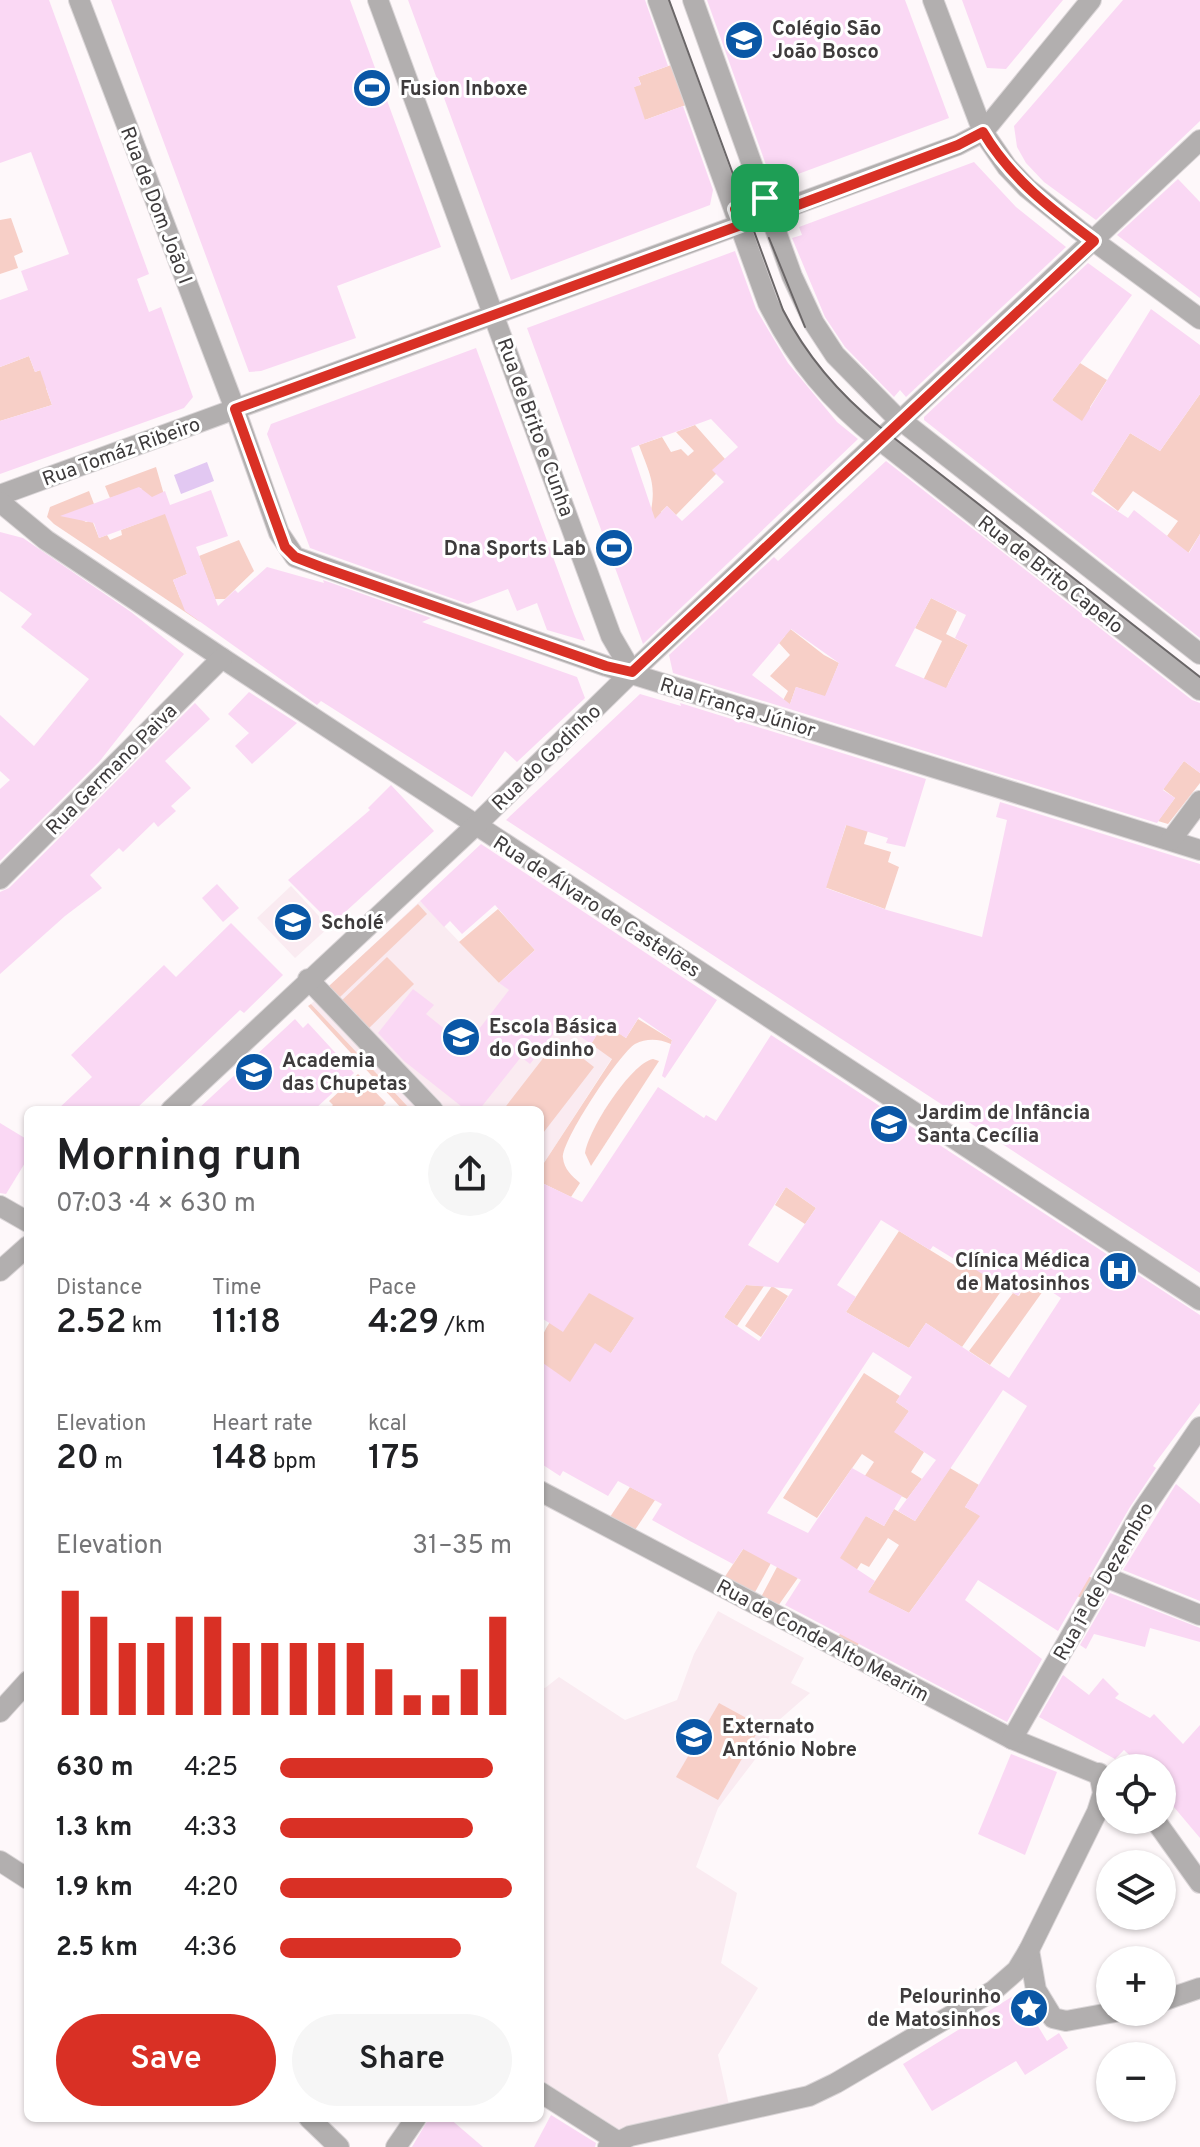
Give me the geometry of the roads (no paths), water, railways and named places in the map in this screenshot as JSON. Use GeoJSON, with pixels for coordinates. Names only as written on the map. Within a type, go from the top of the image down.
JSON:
{"type":"FeatureCollection","features":[{"type":"Feature","properties":{"kind":"street","name":"Rua de Dom João I"},"geometry":{"type":"LineString","coordinates":[[79,0],[235,409]]}},
{"type":"Feature","properties":{"kind":"street","name":"Rua de Brito e Cunha"},"geometry":{"type":"LineString","coordinates":[[378,0],[611,636],[632,672]]}},
{"type":"Feature","properties":{"kind":"street","name":"Rua de Brito Capelo"},"geometry":{"type":"LineString","coordinates":[[658,0],[768,303],[789,345],[846,413],[1200,690]]}},
{"type":"Feature","properties":{"kind":"street","name":"Rua de Brito Capelo"},"geometry":{"type":"LineString","coordinates":[[693,0],[778,237],[814,323],[835,355],[921,437],[1200,654]]}},
{"type":"Feature","properties":{"kind":"street"},"geometry":{"type":"LineString","coordinates":[[933,0],[983,132],[1001,160],[1027,188],[1200,319]]}},
{"type":"Feature","properties":{"kind":"street","name":"Rua Tomáz Ribeiro"},"geometry":{"type":"LineString","coordinates":[[0,495],[494,315],[738,217],[958,145],[983,132],[1091,0]]}},
{"type":"Feature","properties":{"kind":"street","name":"Rua do Godinho"},"geometry":{"type":"LineString","coordinates":[[175,1106],[475,826],[898,418],[1094,241],[1200,140]]}},
{"type":"Feature","properties":{"kind":"street"},"geometry":{"type":"LineString","coordinates":[[748,248],[778,237]]}},
{"type":"Feature","properties":{"kind":"street","name":"Rua França Júnior"},"geometry":{"type":"LineString","coordinates":[[235,409],[279,533],[295,557],[606,666],[1200,850]]}},
{"type":"Feature","properties":{"kind":"street"},"geometry":{"type":"LineString","coordinates":[[902,457],[921,437]]}},
{"type":"Feature","properties":{"kind":"street","name":"Rua de Álvaro de Castelões"},"geometry":{"type":"LineString","coordinates":[[0,502],[46,540],[222,658],[1200,1300]]}},
{"type":"Feature","properties":{"kind":"street","name":"Rua Germano Paiva"},"geometry":{"type":"LineString","coordinates":[[0,879],[222,658]]}},
{"type":"Feature","properties":{"kind":"street"},"geometry":{"type":"LineString","coordinates":[[1171,840],[1200,801]]}},
{"type":"Feature","properties":{"kind":"street"},"geometry":{"type":"LineString","coordinates":[[308,979],[429,1106]]}},
{"type":"Feature","properties":{"kind":"street"},"geometry":{"type":"LineString","coordinates":[[0,1206],[24,1220]]}},
{"type":"Feature","properties":{"kind":"street"},"geometry":{"type":"LineString","coordinates":[[0,1271],[24,1250]]}},
{"type":"Feature","properties":{"kind":"street","name":"Rua 1ª de Dezembro"},"geometry":{"type":"LineString","coordinates":[[1012,1739],[1141,1513],[1200,1427]]}},
{"type":"Feature","properties":{"kind":"street","name":"Rua de Conde Alto Mearim"},"geometry":{"type":"LineString","coordinates":[[544,1493],[1012,1739],[1096,1772]]}},
{"type":"Feature","properties":{"kind":"street"},"geometry":{"type":"LineString","coordinates":[[1105,1577],[1200,1615]]}},
{"type":"Feature","properties":{"kind":"street"},"geometry":{"type":"LineString","coordinates":[[0,1712],[24,1685]]}},
{"type":"Feature","properties":{"kind":"street"},"geometry":{"type":"LineString","coordinates":[[544,2095],[612,2144],[809,2096],[993,1991],[1017,1970],[1096,1814]]}},
{"type":"Feature","properties":{"kind":"street"},"geometry":{"type":"LineString","coordinates":[[1170,1834],[1191,1853],[1200,1883]]}},
{"type":"Feature","properties":{"kind":"street"},"geometry":{"type":"LineString","coordinates":[[0,1861],[24,1876]]}},
{"type":"Feature","properties":{"kind":"street"},"geometry":{"type":"LineString","coordinates":[[1029,1950],[1036,1990],[1050,2015],[1066,2021],[1096,2015]]}},
{"type":"Feature","properties":{"kind":"street"},"geometry":{"type":"LineString","coordinates":[[1176,1996],[1200,1988]]}},
{"type":"Feature","properties":{"kind":"street"},"geometry":{"type":"LineString","coordinates":[[313,2122],[339,2147]]}},
{"type":"Feature","properties":{"kind":"street"},"geometry":{"type":"LineString","coordinates":[[396,2147],[413,2122]]}},
{"type":"Feature","properties":{"kind":"tram line"},"geometry":{"type":"LineString","coordinates":[[669,0],[783,310],[813,359],[838,388],[880,427],[1200,677]]}},
{"type":"Feature","properties":{"kind":"tram line"},"geometry":{"type":"LineString","coordinates":[[769,238],[805,327]]}},
{"type":"Feature","properties":{"kind":"place","name":"Colégio São João Bosco"},"geometry":{"type":"Point","coordinates":[744,40]}},
{"type":"Feature","properties":{"kind":"place","name":"Fusion Inboxe"},"geometry":{"type":"Point","coordinates":[372,88]}},
{"type":"Feature","properties":{"kind":"place","name":"Dna Sports Lab"},"geometry":{"type":"Point","coordinates":[614,548]}},
{"type":"Feature","properties":{"kind":"place","name":"Scholé"},"geometry":{"type":"Point","coordinates":[293,922]}},
{"type":"Feature","properties":{"kind":"place","name":"Escola Básica do Godinho"},"geometry":{"type":"Point","coordinates":[461,1037]}},
{"type":"Feature","properties":{"kind":"place","name":"Academia das Chupetas"},"geometry":{"type":"Point","coordinates":[254,1072]}},
{"type":"Feature","properties":{"kind":"place","name":"Jardim de Infância Santa Cecília"},"geometry":{"type":"Point","coordinates":[889,1124]}},
{"type":"Feature","properties":{"kind":"place","name":"Clínica Médica de Matosinhos"},"geometry":{"type":"Point","coordinates":[1118,1271]}},
{"type":"Feature","properties":{"kind":"place","name":"Externato António Nobre"},"geometry":{"type":"Point","coordinates":[694,1737]}},
{"type":"Feature","properties":{"kind":"place","name":"Pelourinho de Matosinhos"},"geometry":{"type":"Point","coordinates":[1029,2008]}}]}
